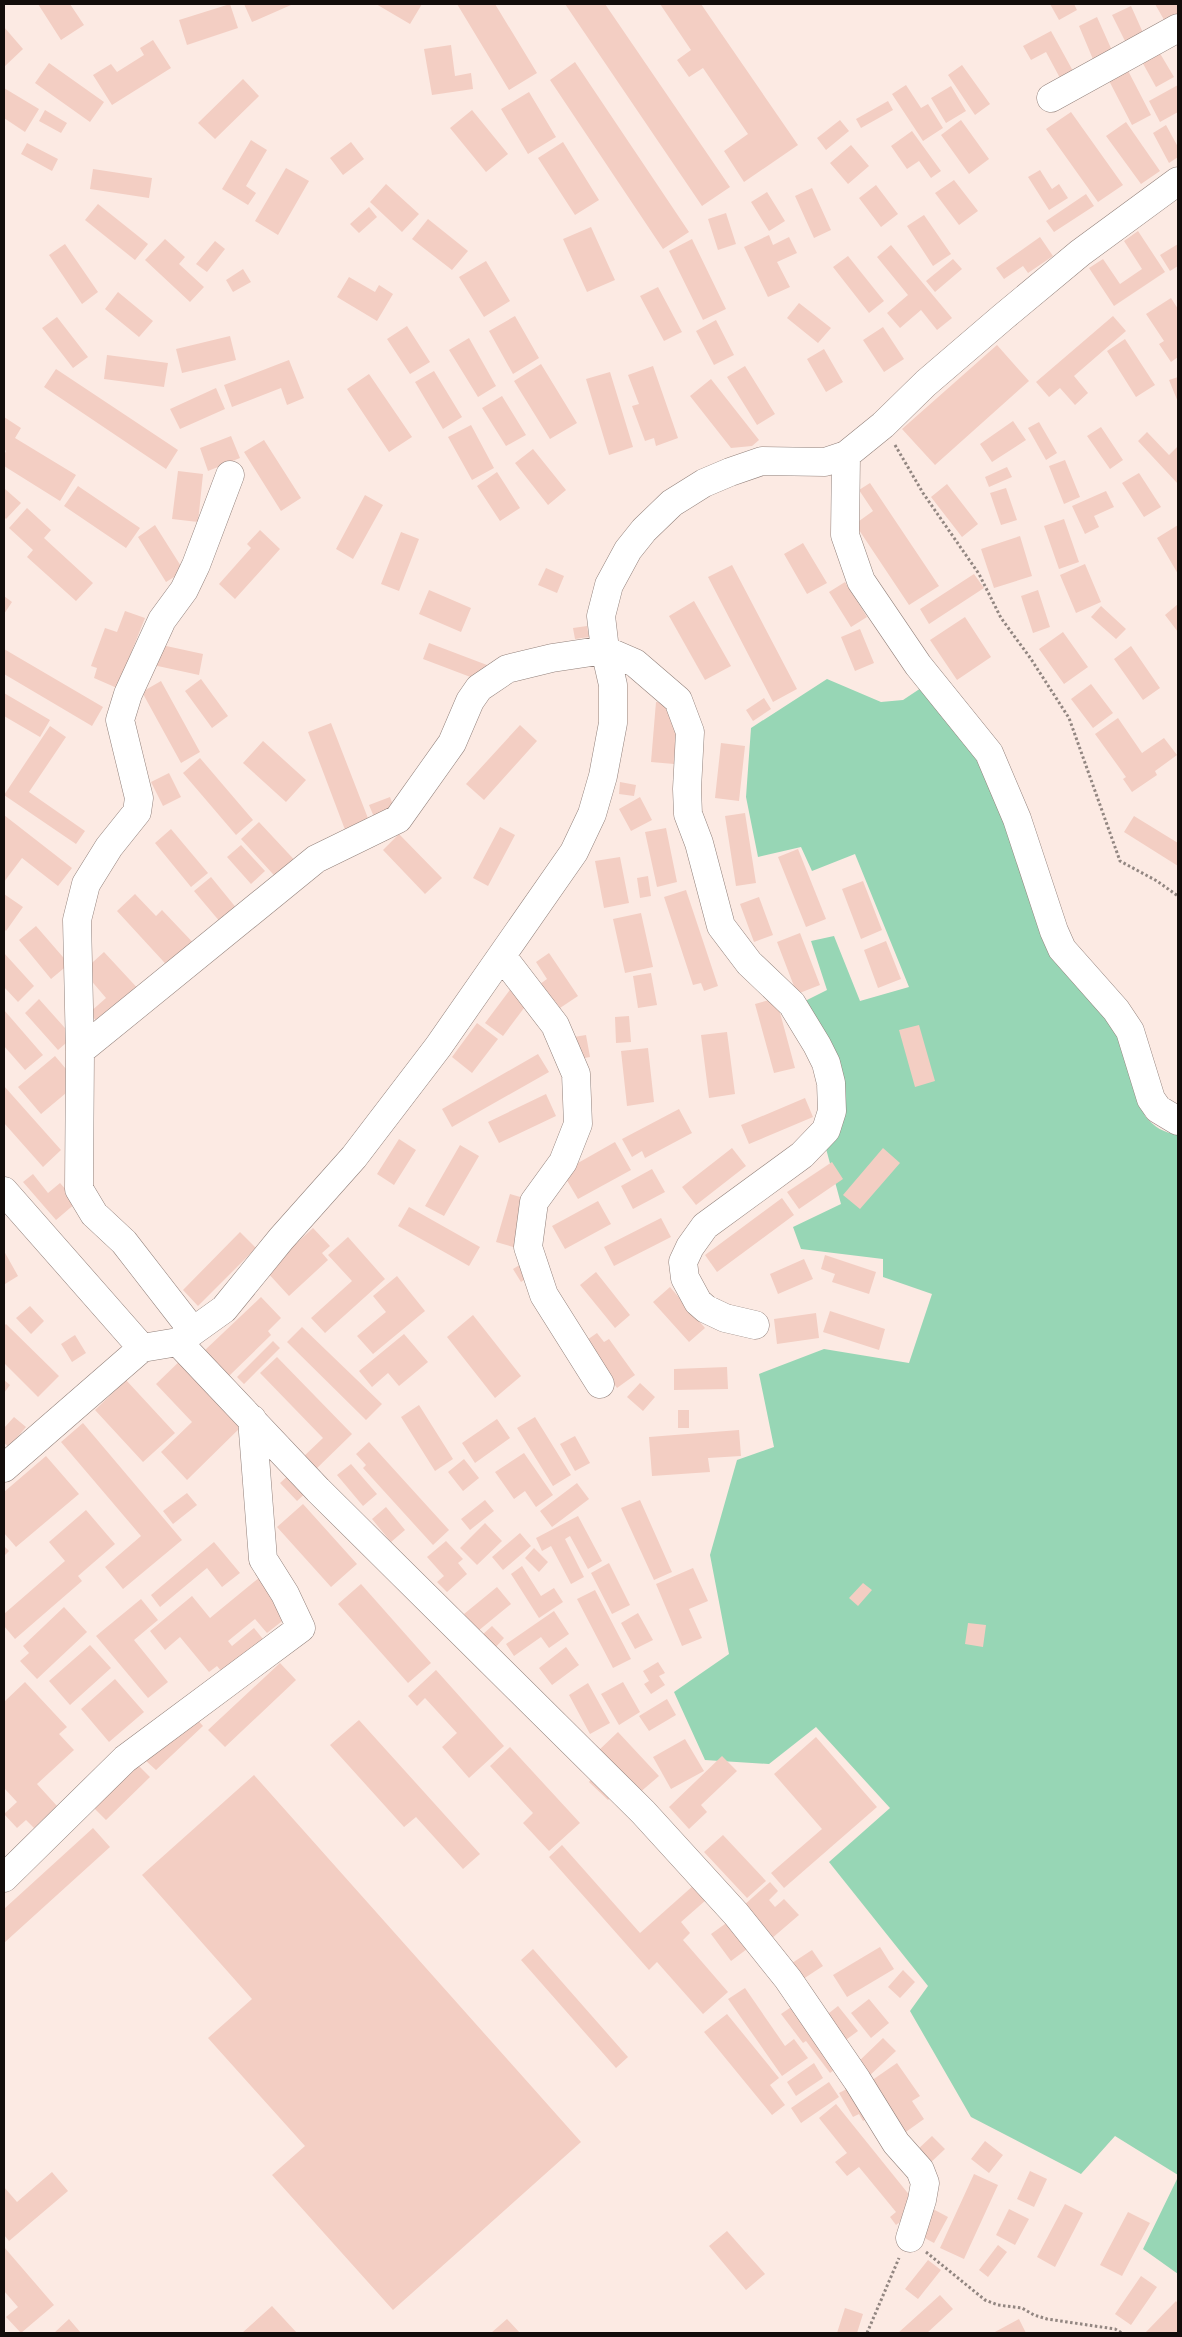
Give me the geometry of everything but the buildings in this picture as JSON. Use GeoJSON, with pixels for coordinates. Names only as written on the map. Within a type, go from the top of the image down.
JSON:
{"type":"FeatureCollection","features":[{"type":"Feature","properties":{"kind":"street"},"geometry":{"type":"LineString","coordinates":[[1051,98],[1178,28]]}},
{"type":"Feature","properties":{"kind":"street"},"geometry":{"type":"LineString","coordinates":[[4,1468],[142,1348],[186,1336],[224,1309],[281,1239],[354,1157],[438,1047],[574,852],[592,814],[603,776],[613,723],[613,685],[604,650],[601,616],[609,585],[628,550],[644,530],[672,503],[704,483],[762,461],[825,462],[846,455],[883,425],[926,383],[1080,253],[1178,181]]}},
{"type":"Feature","properties":{"kind":"street"},"geometry":{"type":"LineString","coordinates":[[846,455],[845,535],[861,581],[918,665],[989,753],[1018,819],[1054,931],[1062,949],[1116,1010],[1130,1031],[1151,1099],[1158,1109],[1178,1121]]}},
{"type":"Feature","properties":{"kind":"street"},"geometry":{"type":"LineString","coordinates":[[230,476],[196,565],[184,590],[162,620],[128,694],[120,720],[139,798],[136,812],[110,846],[86,884],[77,920],[80,1051],[79,1189],[94,1214],[124,1242],[186,1336],[252,1419],[318,1490],[643,1812],[736,1914],[788,1979],[857,2080],[896,2143],[920,2170],[924,2183],[922,2200],[910,2238]]}},
{"type":"Feature","properties":{"kind":"street"},"geometry":{"type":"LineString","coordinates":[[80,1051],[316,859],[398,819],[452,743],[470,701],[479,688],[508,669],[552,658],[604,650],[635,663],[678,700],[690,732],[686,789],[688,814],[699,843],[722,926],[748,963],[792,1004],[826,1063],[831,1083],[832,1111],[826,1130],[814,1145],[705,1226],[690,1247],[684,1262],[685,1278],[698,1302],[706,1309],[725,1318],[755,1325]]}},
{"type":"Feature","properties":{"kind":"street"},"geometry":{"type":"LineString","coordinates":[[502,956],[555,1025],[576,1074],[578,1124],[562,1162],[534,1202],[528,1247],[544,1295],[600,1384]]}},
{"type":"Feature","properties":{"kind":"street"},"geometry":{"type":"LineString","coordinates":[[4,1191],[142,1348]]}},
{"type":"Feature","properties":{"kind":"street"},"geometry":{"type":"LineString","coordinates":[[4,1878],[124,1759],[301,1628],[285,1594],[264,1559],[252,1419]]}},
{"type":"Feature","properties":{"kind":"path"},"geometry":{"type":"LineString","coordinates":[[883,425],[923,493],[979,574],[1001,618],[1031,659],[1069,718],[1120,861],[1157,881],[1178,896]]}},
{"type":"Feature","properties":{"kind":"path"},"geometry":{"type":"LineString","coordinates":[[867,2333],[896,2262],[910,2238],[984,2300],[998,2305],[1022,2308],[1034,2315],[1115,2329],[1122,2333]]}},
{"type":"Feature","properties":{"kind":"green space"},"geometry":{"type":"Polygon","coordinates":[[[827,679],[881,702],[903,700],[921,688],[984,762],[1006,816],[1115,1022],[1145,1116],[1160,1129],[1178,1135],[1178,2175],[1115,2136],[1081,2174],[971,2117],[910,2011],[928,1986],[829,1862],[890,1808],[816,1727],[769,1764],[705,1760],[674,1692],[729,1654],[710,1555],[737,1460],[774,1447],[759,1374],[824,1349],[909,1363],[932,1294],[883,1277],[883,1259],[801,1249],[793,1227],[841,1204],[825,1145],[841,1104],[805,1001],[827,990],[811,941],[834,936],[860,1001],[909,987],[855,854],[812,871],[801,847],[758,857],[746,797],[751,728],[827,679]]]}},
{"type":"Feature","properties":{"kind":"green space"},"geometry":{"type":"Polygon","coordinates":[[[1178,2177],[1178,2274],[1143,2249],[1178,2177]]]}}]}
